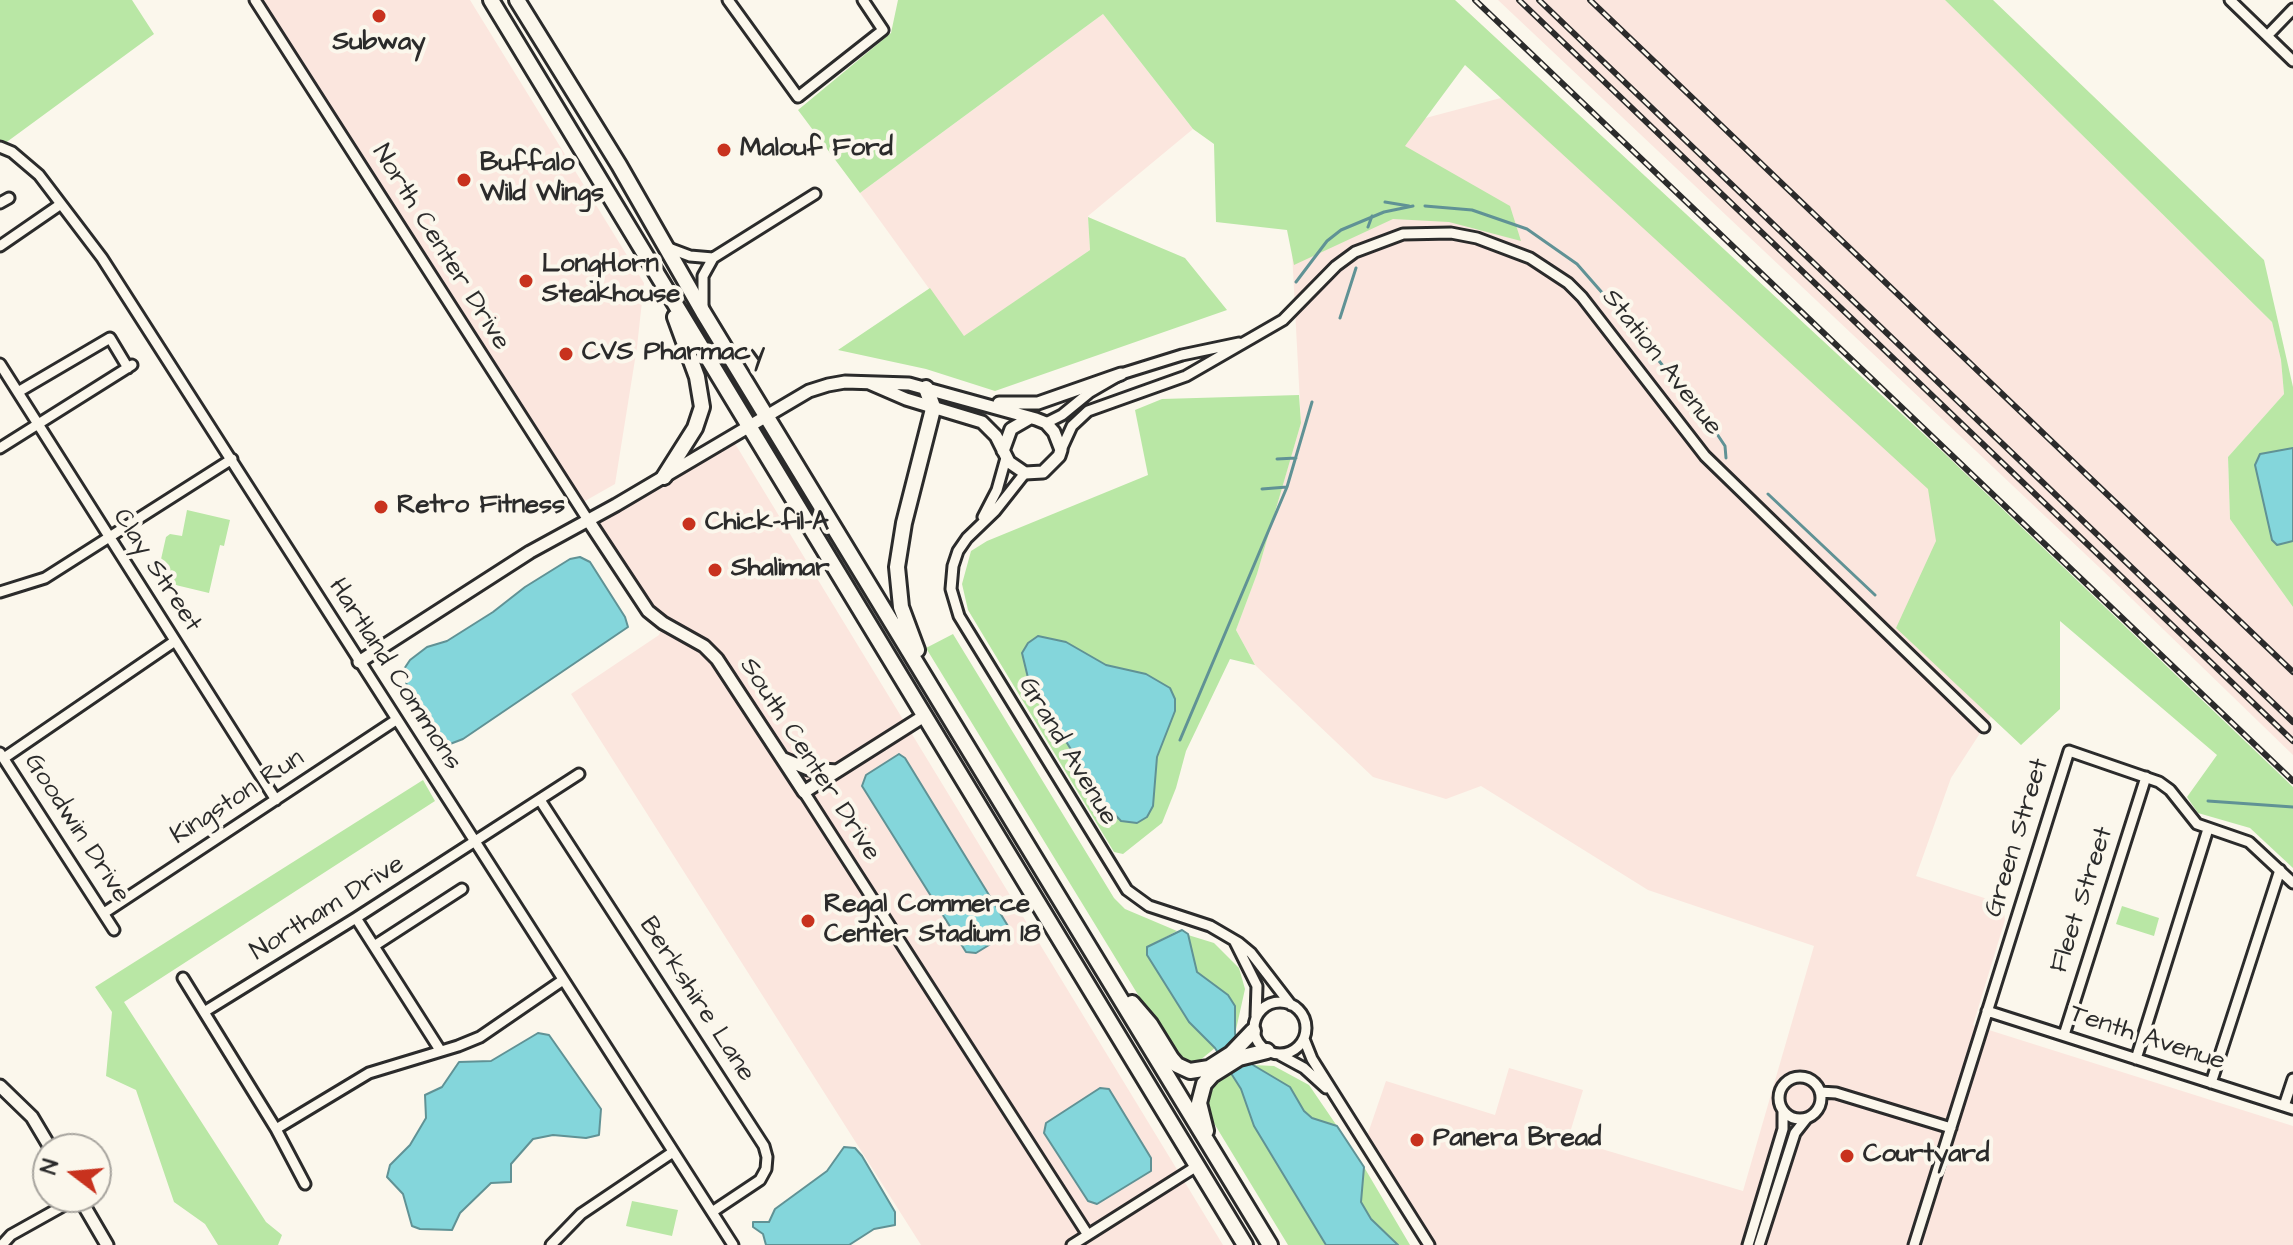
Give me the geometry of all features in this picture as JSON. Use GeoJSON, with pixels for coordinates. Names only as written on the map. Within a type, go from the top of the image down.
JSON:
{"type":"FeatureCollection","features":[{"type":"Feature","properties":{"kind":"highway"},"geometry":{"type":"LineString","coordinates":[[491,0],[1245,1245]]}},
{"type":"Feature","properties":{"kind":"highway"},"geometry":{"type":"LineString","coordinates":[[517,0],[1270,1245]]}},
{"type":"Feature","properties":{"kind":"highway"},"geometry":{"type":"LineString","coordinates":[[663,286],[697,377],[702,407],[695,428],[664,477]]}},
{"type":"Feature","properties":{"kind":"highway"},"geometry":{"type":"LineString","coordinates":[[926,388],[933,407],[904,523],[897,567],[901,607],[931,687]]}},
{"type":"Feature","properties":{"kind":"highway"},"geometry":{"type":"LineString","coordinates":[[1099,962],[1150,1024],[1177,1065],[1190,1071],[1210,1071],[1244,1051],[1272,1052]]}},
{"type":"Feature","properties":{"kind":"highway"},"geometry":{"type":"LineString","coordinates":[[1244,1051],[1254,1025]]}},
{"type":"Feature","properties":{"kind":"highway"},"geometry":{"type":"LineString","coordinates":[[1208,1143],[1199,1099],[1210,1071]]}},
{"type":"Feature","properties":{"kind":"street","name":"North Center Drive"},"geometry":{"type":"LineString","coordinates":[[255,0],[588,520]]}},
{"type":"Feature","properties":{"kind":"street"},"geometry":{"type":"LineString","coordinates":[[728,0],[798,97],[883,30],[863,0]]}},
{"type":"Feature","properties":{"kind":"street"},"geometry":{"type":"LineString","coordinates":[[2230,0],[2293,61]]}},
{"type":"Feature","properties":{"kind":"street"},"geometry":{"type":"LineString","coordinates":[[2267,36],[2293,9]]}},
{"type":"Feature","properties":{"kind":"street","name":"Hartland Commons"},"geometry":{"type":"LineString","coordinates":[[0,147],[12,152],[39,175],[102,258],[733,1245]]}},
{"type":"Feature","properties":{"kind":"street"},"geometry":{"type":"LineString","coordinates":[[703,312],[703,276],[713,258],[815,194]]}},
{"type":"Feature","properties":{"kind":"street"},"geometry":{"type":"LineString","coordinates":[[0,246],[61,204]]}},
{"type":"Feature","properties":{"kind":"street","name":"Station Avenue"},"geometry":{"type":"LineString","coordinates":[[1061,450],[1072,426],[1088,411],[1186,376],[1283,320],[1336,266],[1355,252],[1403,234],[1430,232],[1464,235],[1530,258],[1568,283],[1717,469],[1984,727]]}},
{"type":"Feature","properties":{"kind":"street"},"geometry":{"type":"LineString","coordinates":[[663,245],[690,256],[713,258]]}},
{"type":"Feature","properties":{"kind":"street"},"geometry":{"type":"LineString","coordinates":[[0,448],[130,367],[110,338],[18,392]]}},
{"type":"Feature","properties":{"kind":"street","name":"Station Avenue"},"geometry":{"type":"LineString","coordinates":[[1046,423],[1121,374],[1182,355],[1247,341]]}},
{"type":"Feature","properties":{"kind":"street","name":"Clay Street"},"geometry":{"type":"LineString","coordinates":[[0,364],[276,800]]}},
{"type":"Feature","properties":{"kind":"street"},"geometry":{"type":"LineString","coordinates":[[975,401],[1010,405],[1038,403],[1121,374]]}},
{"type":"Feature","properties":{"kind":"street"},"geometry":{"type":"LineString","coordinates":[[359,662],[530,552],[809,391],[828,385],[845,382],[909,384],[975,401],[1046,423],[1057,437],[1061,450],[1048,469],[1025,473],[1015,468],[993,432],[982,422],[869,383]]}},
{"type":"Feature","properties":{"kind":"street"},"geometry":{"type":"LineString","coordinates":[[1005,454],[1011,429],[1031,417]]}},
{"type":"Feature","properties":{"kind":"street","name":"Grand Avenue"},"geometry":{"type":"LineString","coordinates":[[974,531],[994,497],[1005,454]]}},
{"type":"Feature","properties":{"kind":"street"},"geometry":{"type":"LineString","coordinates":[[0,592],[45,578],[232,459]]}},
{"type":"Feature","properties":{"kind":"street","name":"Grand Avenue"},"geometry":{"type":"LineString","coordinates":[[1025,473],[995,511],[962,544],[953,566],[951,589],[956,610],[1127,890],[1143,903],[1210,926],[1232,938],[1251,953],[1303,1018],[1304,1039],[1312,1059],[1429,1245]]}},
{"type":"Feature","properties":{"kind":"street","name":"South Center Drive"},"geometry":{"type":"LineString","coordinates":[[588,520],[648,611],[704,646],[717,659],[1088,1235]]}},
{"type":"Feature","properties":{"kind":"street"},"geometry":{"type":"LineString","coordinates":[[2,755],[175,641]]}},
{"type":"Feature","properties":{"kind":"street"},"geometry":{"type":"LineString","coordinates":[[804,792],[924,716]]}},
{"type":"Feature","properties":{"kind":"street","name":"Kingston Run"},"geometry":{"type":"LineString","coordinates":[[104,913],[396,720]]}},
{"type":"Feature","properties":{"kind":"street","name":"Green Street"},"geometry":{"type":"LineString","coordinates":[[1987,1011],[2069,751],[2146,777],[2170,790],[2193,821],[2244,840],[2293,883]]}},
{"type":"Feature","properties":{"kind":"street","name":"Goodwin Drive"},"geometry":{"type":"LineString","coordinates":[[2,755],[114,930]]}},
{"type":"Feature","properties":{"kind":"street"},"geometry":{"type":"LineString","coordinates":[[782,758],[808,769],[837,771]]}},
{"type":"Feature","properties":{"kind":"street","name":"Northam Drive"},"geometry":{"type":"LineString","coordinates":[[204,1012],[579,774]]}},
{"type":"Feature","properties":{"kind":"street","name":"Fleet Street"},"geometry":{"type":"LineString","coordinates":[[2064,1035],[2146,777]]}},
{"type":"Feature","properties":{"kind":"street","name":"Berkshire Lane"},"geometry":{"type":"LineString","coordinates":[[540,800],[764,1146],[766,1169],[760,1180],[712,1212]]}},
{"type":"Feature","properties":{"kind":"street"},"geometry":{"type":"LineString","coordinates":[[2136,1059],[2208,829]]}},
{"type":"Feature","properties":{"kind":"street"},"geometry":{"type":"LineString","coordinates":[[2211,1083],[2280,870]]}},
{"type":"Feature","properties":{"kind":"street"},"geometry":{"type":"LineString","coordinates":[[374,946],[462,889]]}},
{"type":"Feature","properties":{"kind":"street"},"geometry":{"type":"LineString","coordinates":[[356,918],[440,1050]]}},
{"type":"Feature","properties":{"kind":"street"},"geometry":{"type":"LineString","coordinates":[[1232,938],[1257,986],[1254,1025]]}},
{"type":"Feature","properties":{"kind":"street"},"geometry":{"type":"LineString","coordinates":[[183,978],[276,1129],[305,1184]]}},
{"type":"Feature","properties":{"kind":"street"},"geometry":{"type":"LineString","coordinates":[[276,1129],[369,1073],[480,1037],[563,980]]}},
{"type":"Feature","properties":{"kind":"street"},"geometry":{"type":"LineString","coordinates":[[1254,1025],[1267,1006],[1279,1003],[1291,1005]]}},
{"type":"Feature","properties":{"kind":"street"},"geometry":{"type":"LineString","coordinates":[[1914,1245],[1987,1011]]}},
{"type":"Feature","properties":{"kind":"street","name":"Tenth Avenue"},"geometry":{"type":"LineString","coordinates":[[1987,1011],[2289,1108]]}},
{"type":"Feature","properties":{"kind":"street","name":"Grand Avenue"},"geometry":{"type":"LineString","coordinates":[[1254,1025],[1256,1040],[1310,1072],[1338,1098]]}},
{"type":"Feature","properties":{"kind":"street"},"geometry":{"type":"LineString","coordinates":[[1272,1052],[1293,1051],[1304,1039]]}},
{"type":"Feature","properties":{"kind":"street"},"geometry":{"type":"LineString","coordinates":[[1748,1245],[1783,1129],[1779,1093],[1789,1080],[1799,1077],[1808,1079],[1816,1084],[1820,1092],[1820,1106],[1795,1133],[1759,1245]]}},
{"type":"Feature","properties":{"kind":"street"},"geometry":{"type":"LineString","coordinates":[[2289,1108],[2293,1079]]}},
{"type":"Feature","properties":{"kind":"street"},"geometry":{"type":"LineString","coordinates":[[0,1086],[32,1117],[42,1133]]}},
{"type":"Feature","properties":{"kind":"street"},"geometry":{"type":"LineString","coordinates":[[1820,1092],[1839,1094],[1951,1128]]}},
{"type":"Feature","properties":{"kind":"street"},"geometry":{"type":"LineString","coordinates":[[1783,1111],[1794,1118],[1806,1119]]}},
{"type":"Feature","properties":{"kind":"street"},"geometry":{"type":"LineString","coordinates":[[551,1245],[581,1214],[673,1152]]}},
{"type":"Feature","properties":{"kind":"street"},"geometry":{"type":"LineString","coordinates":[[1072,1245],[1197,1166]]}},
{"type":"Feature","properties":{"kind":"street"},"geometry":{"type":"LineString","coordinates":[[2,1245],[11,1235],[50,1213]]}},
{"type":"Feature","properties":{"kind":"street"},"geometry":{"type":"LineString","coordinates":[[88,1213],[107,1245]]}},
{"type":"Feature","properties":{"kind":"shaded area"},"geometry":{"type":"Polygon","coordinates":[[[254,0],[470,0],[644,283],[615,484],[578,505],[254,0]]]}},
{"type":"Feature","properties":{"kind":"shaded area"},"geometry":{"type":"Polygon","coordinates":[[[1498,0],[1945,0],[2272,322],[2281,360],[2284,394],[2228,457],[2230,519],[2293,607],[2293,755],[2100,568],[1498,0]]]}},
{"type":"Feature","properties":{"kind":"shaded area"},"geometry":{"type":"Polygon","coordinates":[[[1103,14],[1193,129],[1088,216],[1090,250],[964,337],[860,193],[1103,14]]]}},
{"type":"Feature","properties":{"kind":"shaded area"},"geometry":{"type":"Polygon","coordinates":[[[1546,86],[1944,453],[2078,582],[1951,778],[1916,876],[2003,904],[2005,920],[1973,1025],[2293,1126],[2293,1245],[1429,1245],[1365,1142],[1386,1081],[1495,1115],[1509,1068],[1583,1090],[1568,1139],[1743,1191],[1814,946],[1648,890],[1481,786],[1446,799],[1373,777],[1255,665],[1236,630],[1257,574],[1301,423],[1288,175],[1373,132],[1546,86]]]}},
{"type":"Feature","properties":{"kind":"shaded area"},"geometry":{"type":"Polygon","coordinates":[[[731,437],[1223,1245],[921,1245],[571,694],[659,635],[663,624],[588,520],[731,437]]]}},
{"type":"Feature","properties":{"kind":"green space"},"geometry":{"type":"Polygon","coordinates":[[[0,0],[132,0],[154,34],[4,144],[0,143],[0,0]]]}},
{"type":"Feature","properties":{"kind":"green space"},"geometry":{"type":"Polygon","coordinates":[[[898,0],[1455,0],[1944,453],[2293,787],[2293,868],[2250,828],[2198,813],[2187,797],[2217,755],[2060,621],[2060,709],[2021,745],[1896,628],[1936,541],[1928,489],[1465,65],[1405,146],[1510,206],[1521,241],[1449,222],[1393,219],[1294,265],[1287,230],[1216,222],[1214,144],[1193,129],[1103,14],[860,193],[798,110],[891,33],[898,0]]]}},
{"type":"Feature","properties":{"kind":"green space"},"geometry":{"type":"Polygon","coordinates":[[[1945,0],[1993,0],[2264,260],[2293,387],[2293,607],[2230,519],[2228,457],[2284,394],[2281,360],[2272,322],[1945,0]]]}},
{"type":"Feature","properties":{"kind":"green space"},"geometry":{"type":"Polygon","coordinates":[[[1088,217],[1185,258],[1227,310],[995,391],[926,369],[838,350],[930,288],[964,336],[1090,250],[1088,217]]]}},
{"type":"Feature","properties":{"kind":"green space"},"geometry":{"type":"Polygon","coordinates":[[[1299,395],[1301,423],[1257,574],[1236,630],[1255,665],[1230,659],[1186,751],[1162,823],[1123,854],[1114,852],[968,610],[962,584],[971,551],[987,541],[1148,475],[1135,410],[1162,399],[1299,395]]]}},
{"type":"Feature","properties":{"kind":"green space"},"geometry":{"type":"Polygon","coordinates":[[[187,510],[230,520],[224,546],[220,545],[209,593],[159,581],[157,577],[166,537],[170,534],[182,536],[187,510]]]}},
{"type":"Feature","properties":{"kind":"green space"},"geometry":{"type":"Polygon","coordinates":[[[953,634],[1114,898],[1125,909],[1177,931],[1147,947],[1147,955],[1189,1022],[1215,1048],[1194,1065],[1173,1052],[926,648],[953,634]]]}},
{"type":"Feature","properties":{"kind":"green space"},"geometry":{"type":"Polygon","coordinates":[[[423,780],[435,801],[124,1002],[266,1222],[282,1235],[278,1245],[218,1245],[205,1224],[174,1202],[136,1090],[106,1076],[112,1012],[95,987],[423,780]]]}},
{"type":"Feature","properties":{"kind":"green space"},"geometry":{"type":"Polygon","coordinates":[[[2122,906],[2159,918],[2154,936],[2116,924],[2122,906]]]}},
{"type":"Feature","properties":{"kind":"green space"},"geometry":{"type":"Polygon","coordinates":[[[1188,935],[1214,943],[1239,968],[1245,989],[1235,1034],[1235,1006],[1228,995],[1197,972],[1188,935]]]}},
{"type":"Feature","properties":{"kind":"green space"},"geometry":{"type":"Polygon","coordinates":[[[1253,1065],[1274,1066],[1309,1085],[1337,1126],[1312,1118],[1304,1111],[1290,1087],[1253,1065]]]}},
{"type":"Feature","properties":{"kind":"green space"},"geometry":{"type":"Polygon","coordinates":[[[1229,1071],[1241,1089],[1254,1126],[1326,1245],[1288,1245],[1209,1115],[1206,1098],[1212,1081],[1229,1071]]]}},
{"type":"Feature","properties":{"kind":"green space"},"geometry":{"type":"Polygon","coordinates":[[[1364,1167],[1410,1245],[1398,1245],[1370,1219],[1361,1202],[1364,1167]]]}},
{"type":"Feature","properties":{"kind":"green space"},"geometry":{"type":"Polygon","coordinates":[[[632,1201],[678,1210],[672,1236],[626,1226],[632,1201]]]}},
{"type":"Feature","properties":{"kind":"water"},"geometry":{"type":"Polygon","coordinates":[[[2293,448],[2293,541],[2277,545],[2272,540],[2255,465],[2260,454],[2293,448]]]}},
{"type":"Feature","properties":{"kind":"water"},"geometry":{"type":"Polygon","coordinates":[[[580,557],[590,562],[625,617],[628,627],[463,739],[450,744],[438,740],[408,693],[404,669],[410,660],[427,647],[447,641],[493,612],[525,587],[570,559],[580,557]]]}},
{"type":"Feature","properties":{"kind":"water"},"geometry":{"type":"Polygon","coordinates":[[[1038,636],[1066,642],[1106,665],[1146,674],[1170,688],[1175,699],[1175,711],[1157,757],[1153,806],[1147,817],[1137,823],[1121,821],[1105,804],[1029,682],[1022,653],[1028,643],[1038,636]]]}},
{"type":"Feature","properties":{"kind":"water"},"geometry":{"type":"Polygon","coordinates":[[[899,754],[905,758],[1008,926],[1007,934],[976,953],[966,952],[862,786],[866,775],[899,754]]]}},
{"type":"Feature","properties":{"kind":"water"},"geometry":{"type":"Polygon","coordinates":[[[1182,930],[1188,934],[1197,972],[1228,995],[1235,1006],[1235,1034],[1253,1065],[1290,1087],[1304,1111],[1312,1118],[1337,1126],[1364,1167],[1361,1202],[1371,1219],[1398,1245],[1326,1245],[1254,1126],[1241,1089],[1215,1048],[1189,1022],[1147,955],[1147,947],[1182,930]]]}},
{"type":"Feature","properties":{"kind":"water"},"geometry":{"type":"Polygon","coordinates":[[[538,1033],[549,1035],[601,1109],[599,1135],[586,1138],[553,1135],[533,1139],[511,1164],[511,1182],[491,1183],[460,1213],[452,1230],[412,1226],[403,1194],[387,1177],[390,1165],[410,1145],[426,1118],[425,1095],[442,1087],[459,1062],[491,1061],[538,1033]]]}},
{"type":"Feature","properties":{"kind":"water"},"geometry":{"type":"Polygon","coordinates":[[[1100,1088],[1109,1089],[1151,1158],[1151,1171],[1097,1204],[1088,1201],[1044,1133],[1046,1123],[1100,1088]]]}},
{"type":"Feature","properties":{"kind":"water"},"geometry":{"type":"Polygon","coordinates":[[[844,1147],[855,1148],[862,1156],[895,1212],[895,1225],[874,1229],[849,1245],[766,1245],[763,1234],[753,1227],[753,1222],[769,1222],[775,1209],[827,1171],[844,1147]]]}},
{"type":"Feature","properties":{"kind":"waterway"},"geometry":{"type":"LineString","coordinates":[[1385,202],[1409,206]]}},
{"type":"Feature","properties":{"kind":"waterway"},"geometry":{"type":"LineString","coordinates":[[1296,282],[1327,241],[1341,230],[1384,212],[1413,206]]}},
{"type":"Feature","properties":{"kind":"waterway"},"geometry":{"type":"LineString","coordinates":[[1425,206],[1472,210],[1527,229],[1577,264],[1626,320]]}},
{"type":"Feature","properties":{"kind":"waterway"},"geometry":{"type":"LineString","coordinates":[[1368,227],[1372,216]]}},
{"type":"Feature","properties":{"kind":"waterway"},"geometry":{"type":"LineString","coordinates":[[1340,318],[1356,268]]}},
{"type":"Feature","properties":{"kind":"waterway"},"geometry":{"type":"LineString","coordinates":[[1647,346],[1713,428],[1725,446],[1726,458]]}},
{"type":"Feature","properties":{"kind":"waterway"},"geometry":{"type":"LineString","coordinates":[[1180,740],[1287,487],[1312,402]]}},
{"type":"Feature","properties":{"kind":"waterway"},"geometry":{"type":"LineString","coordinates":[[1277,459],[1296,458]]}},
{"type":"Feature","properties":{"kind":"waterway"},"geometry":{"type":"LineString","coordinates":[[1262,489],[1287,487]]}},
{"type":"Feature","properties":{"kind":"waterway"},"geometry":{"type":"LineString","coordinates":[[1768,494],[1875,595]]}},
{"type":"Feature","properties":{"kind":"waterway"},"geometry":{"type":"LineString","coordinates":[[2208,801],[2293,807]]}},
{"type":"Feature","properties":{"kind":"railway"},"geometry":{"type":"LineString","coordinates":[[1475,0],[2293,781]]}},
{"type":"Feature","properties":{"kind":"railway"},"geometry":{"type":"LineString","coordinates":[[1519,0],[2293,741]]}},
{"type":"Feature","properties":{"kind":"railway"},"geometry":{"type":"LineString","coordinates":[[1539,0],[2293,722]]}},
{"type":"Feature","properties":{"kind":"railway"},"geometry":{"type":"LineString","coordinates":[[1590,0],[2293,672]]}},
{"type":"Feature","properties":{"kind":"place","name":"Subway"},"geometry":{"type":"Point","coordinates":[379,16]}},
{"type":"Feature","properties":{"kind":"place","name":"Malouf Ford"},"geometry":{"type":"Point","coordinates":[724,150]}},
{"type":"Feature","properties":{"kind":"place","name":"Buffalo Wild Wings"},"geometry":{"type":"Point","coordinates":[464,180]}},
{"type":"Feature","properties":{"kind":"place","name":"LongHorn Steakhouse"},"geometry":{"type":"Point","coordinates":[526,281]}},
{"type":"Feature","properties":{"kind":"place","name":"CVS Pharmacy"},"geometry":{"type":"Point","coordinates":[566,354]}},
{"type":"Feature","properties":{"kind":"place","name":"Retro Fitness"},"geometry":{"type":"Point","coordinates":[381,507]}},
{"type":"Feature","properties":{"kind":"place","name":"Chick-fil-A"},"geometry":{"type":"Point","coordinates":[689,524]}},
{"type":"Feature","properties":{"kind":"place","name":"Shalimar"},"geometry":{"type":"Point","coordinates":[715,570]}},
{"type":"Feature","properties":{"kind":"place","name":"Regal Commerce Center Stadium 18"},"geometry":{"type":"Point","coordinates":[808,921]}},
{"type":"Feature","properties":{"kind":"place","name":"Panera Bread"},"geometry":{"type":"Point","coordinates":[1417,1140]}},
{"type":"Feature","properties":{"kind":"place","name":"Courtyard"},"geometry":{"type":"Point","coordinates":[1847,1156]}}]}
